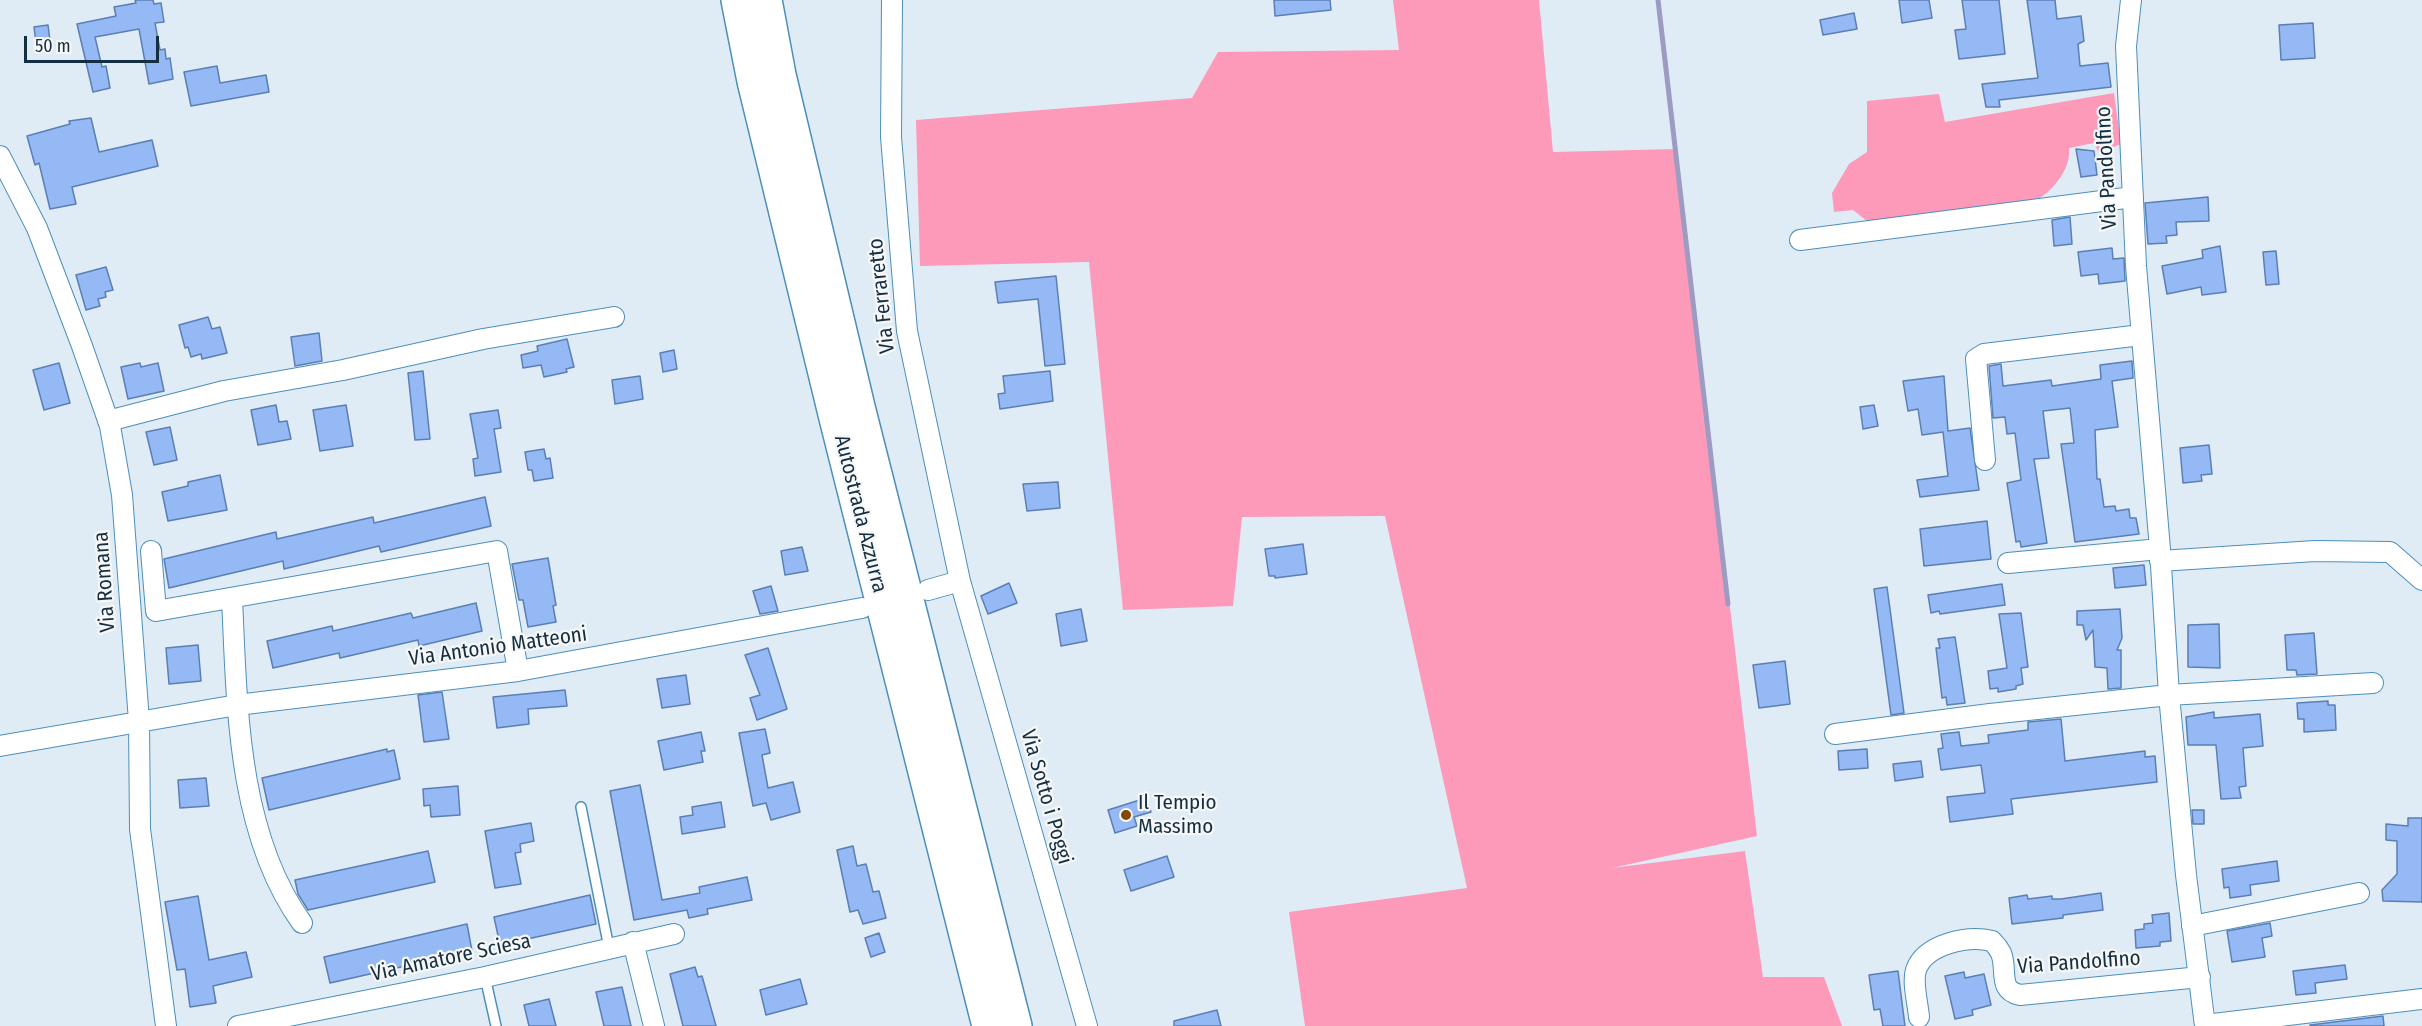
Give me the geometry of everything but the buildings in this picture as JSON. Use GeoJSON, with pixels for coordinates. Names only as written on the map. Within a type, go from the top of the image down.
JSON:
{"type":"FeatureCollection","features":[{"type":"Feature","properties":{"kind":"highway","name":"Autostrada Azzurra"},"geometry":{"type":"LineString","coordinates":[[738,0],[754,81],[830,394],[989,1026]]}},
{"type":"Feature","properties":{"kind":"highway","name":"Autostrada Azzurra"},"geometry":{"type":"LineString","coordinates":[[765,0],[779,75],[857,400],[1015,1026]]}},
{"type":"Feature","properties":{"kind":"street","name":"Via Ferraretto"},"geometry":{"type":"LineString","coordinates":[[892,0],[891,137],[906,331],[960,581]]}},
{"type":"Feature","properties":{"kind":"street","name":"Via Pandolfino"},"geometry":{"type":"LineString","coordinates":[[2131,0],[2126,46],[2141,335],[2160,555],[2169,694],[2192,926],[2205,1025],[2422,999]]}},
{"type":"Feature","properties":{"kind":"street","name":"Via Romana"},"geometry":{"type":"LineString","coordinates":[[0,156],[37,228],[108,421],[122,495],[139,721],[140,829],[166,1026]]}},
{"type":"Feature","properties":{"kind":"street"},"geometry":{"type":"LineString","coordinates":[[1800,240],[2133,197]]}},
{"type":"Feature","properties":{"kind":"street"},"geometry":{"type":"LineString","coordinates":[[108,421],[224,391],[343,370],[483,339],[614,317]]}},
{"type":"Feature","properties":{"kind":"street"},"geometry":{"type":"LineString","coordinates":[[1985,460],[1976,359],[1984,354],[2141,335]]}},
{"type":"Feature","properties":{"kind":"street"},"geometry":{"type":"LineString","coordinates":[[151,551],[156,611],[498,551],[518,671]]}},
{"type":"Feature","properties":{"kind":"street"},"geometry":{"type":"LineString","coordinates":[[2008,563],[2160,555],[2315,551],[2390,552],[2422,580]]}},
{"type":"Feature","properties":{"kind":"street"},"geometry":{"type":"LineString","coordinates":[[928,590],[960,581]]}},
{"type":"Feature","properties":{"kind":"street","name":"Via Sotto i Poggi"},"geometry":{"type":"LineString","coordinates":[[960,581],[1087,1026]]}},
{"type":"Feature","properties":{"kind":"street"},"geometry":{"type":"LineString","coordinates":[[232,598],[237,705],[247,782],[267,856],[285,900],[302,923]]}},
{"type":"Feature","properties":{"kind":"street","name":"Via Antonio Matteoni"},"geometry":{"type":"LineString","coordinates":[[0,746],[237,705],[518,671],[862,608]]}},
{"type":"Feature","properties":{"kind":"street"},"geometry":{"type":"LineString","coordinates":[[1836,734],[2169,694],[2373,683]]}},
{"type":"Feature","properties":{"kind":"street"},"geometry":{"type":"LineString","coordinates":[[2192,926],[2360,893]]}},
{"type":"Feature","properties":{"kind":"street","name":"Via Amatore Sciesa"},"geometry":{"type":"LineString","coordinates":[[238,1026],[337,1017],[485,977],[674,934]]}},
{"type":"Feature","properties":{"kind":"street","name":"Via Pandolfino"},"geometry":{"type":"LineString","coordinates":[[1919,1017],[1915,972],[1922,958],[1937,948],[1976,937],[1992,941],[2001,953],[2007,988],[2011,993],[2020,995],[2200,977]]}},
{"type":"Feature","properties":{"kind":"street"},"geometry":{"type":"LineString","coordinates":[[633,942],[654,1026]]}},
{"type":"Feature","properties":{"kind":"lane"},"geometry":{"type":"LineString","coordinates":[[581,807],[609,948]]}},
{"type":"Feature","properties":{"kind":"lane"},"geometry":{"type":"LineString","coordinates":[[485,977],[496,1026]]}},
{"type":"Feature","properties":{"kind":"shaded area"},"geometry":{"type":"Polygon","coordinates":[[[1393,0],[1539,0],[1553,152],[1676,149],[1757,836],[1612,868],[1745,851],[1763,977],[1824,977],[1842,1026],[1305,1026],[1289,912],[1467,888],[1385,516],[1242,517],[1233,606],[1123,610],[1089,262],[920,266],[916,120],[1192,98],[1218,52],[1399,50],[1393,0]]]}},
{"type":"Feature","properties":{"kind":"shaded area"},"geometry":{"type":"Polygon","coordinates":[[[2114,93],[2121,144],[2099,153],[2094,143],[2069,148],[2067,163],[2060,178],[2037,200],[1872,225],[1853,210],[1834,212],[1832,193],[1849,164],[1867,152],[1867,101],[1939,94],[1945,122],[2114,93]]]}},
{"type":"Feature","properties":{"kind":"waterway"},"geometry":{"type":"LineString","coordinates":[[1658,0],[1728,604]]}},
{"type":"Feature","properties":{"kind":"place","name":"Il Tempio Massimo"},"geometry":{"type":"Point","coordinates":[1126,815]}}]}
